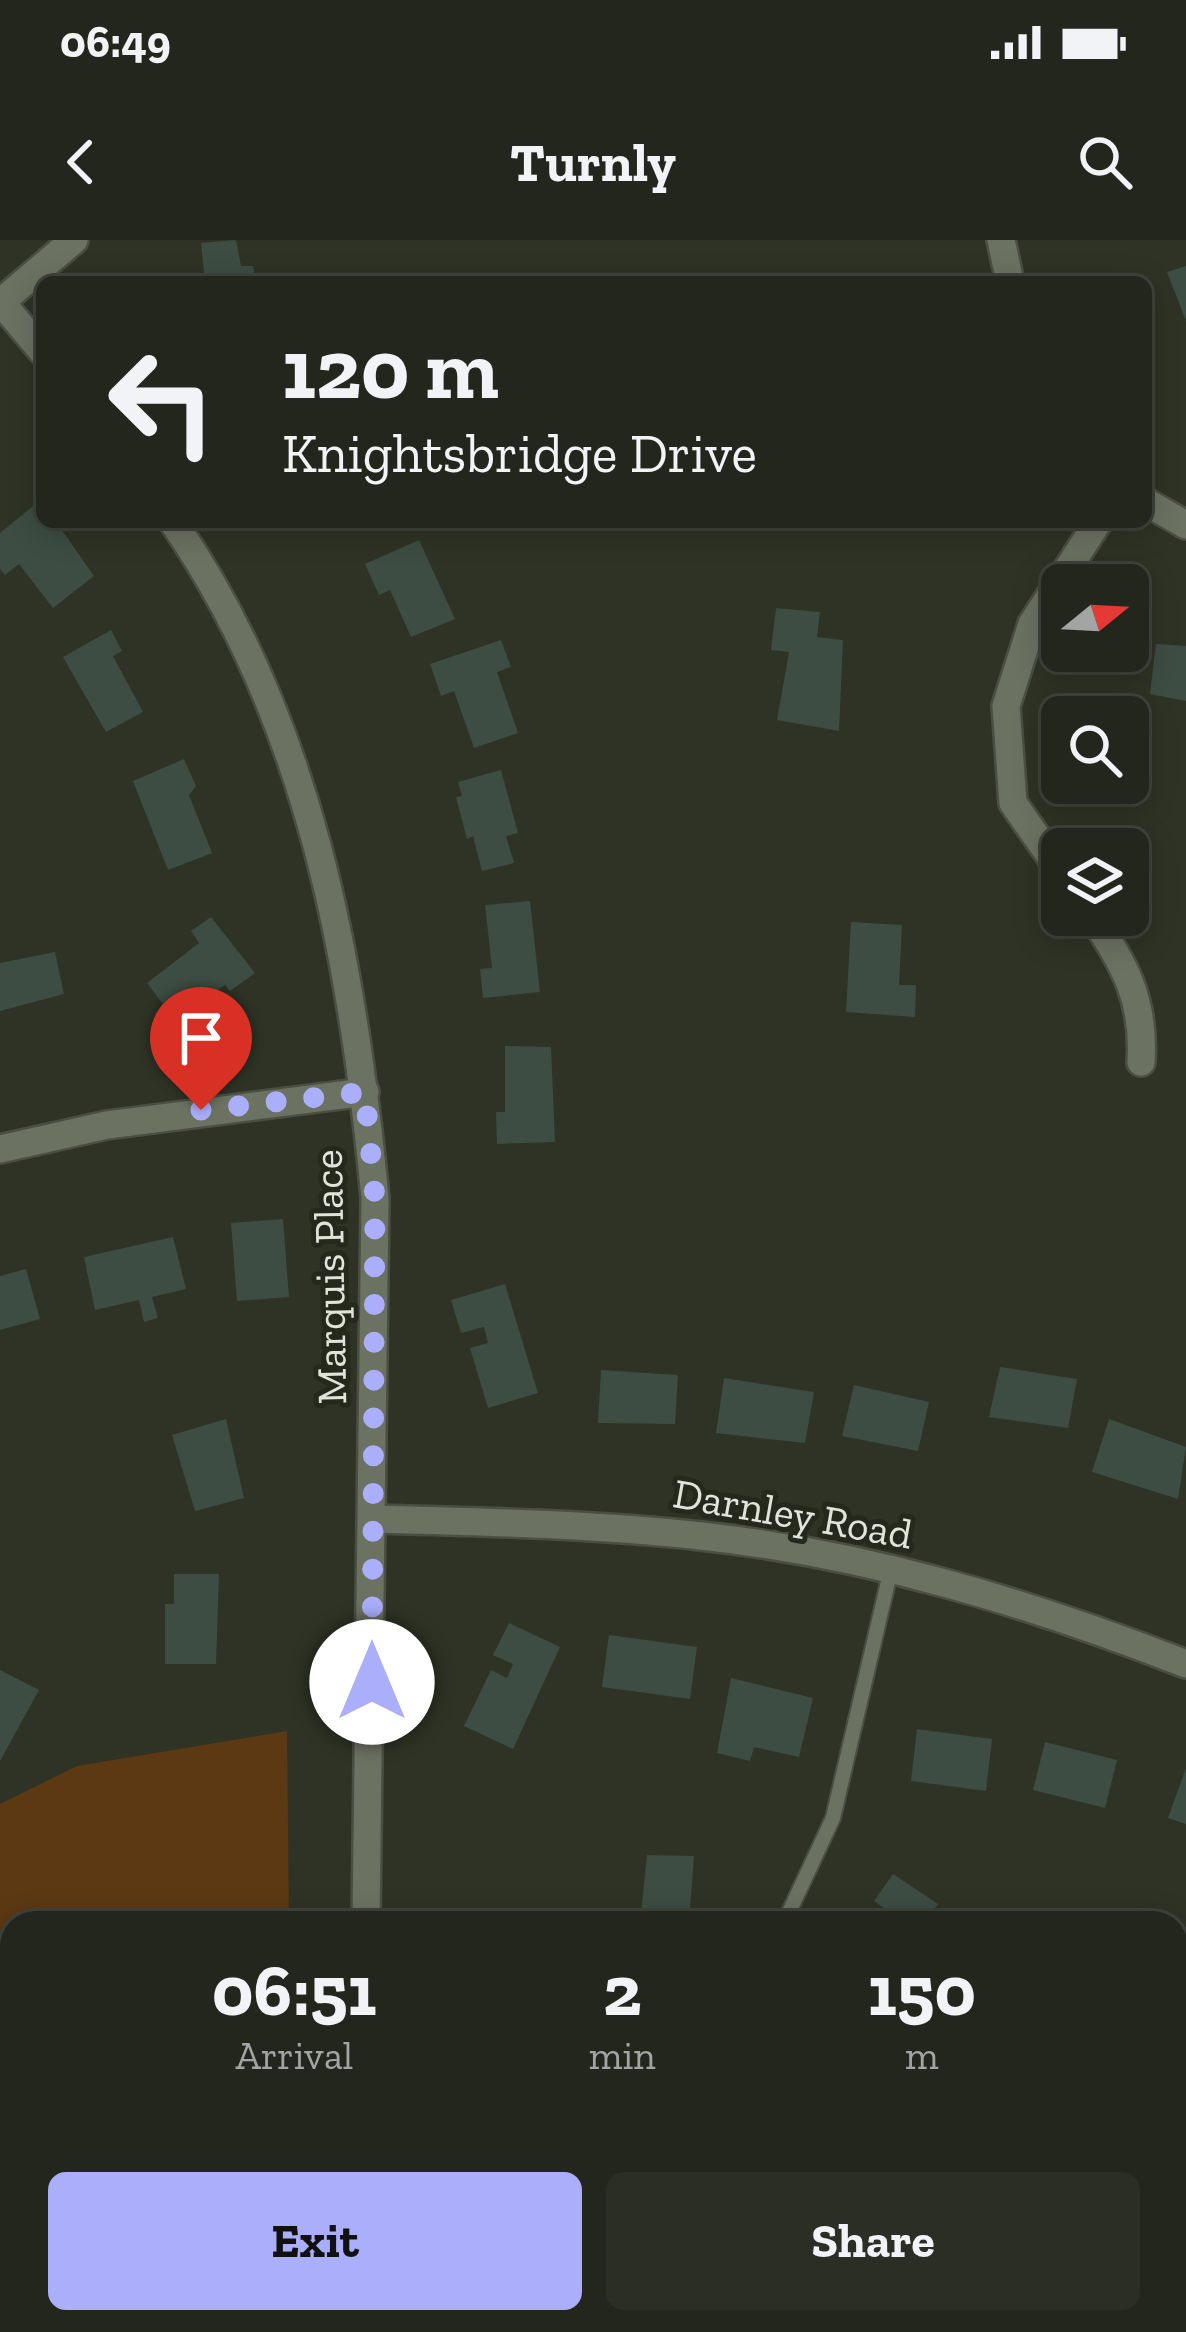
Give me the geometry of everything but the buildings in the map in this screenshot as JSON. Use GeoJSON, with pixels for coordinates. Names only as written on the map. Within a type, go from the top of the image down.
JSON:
{"type":"FeatureCollection","features":[{"type":"Feature","properties":{"kind":"street"},"geometry":{"type":"LineString","coordinates":[[36,344],[1,301],[74,240]]}},
{"type":"Feature","properties":{"kind":"street"},"geometry":{"type":"LineString","coordinates":[[1001,240],[1009,276]]}},
{"type":"Feature","properties":{"kind":"street"},"geometry":{"type":"LineString","coordinates":[[1152,505],[1186,525]]}},
{"type":"Feature","properties":{"kind":"street","name":"Marquis Place"},"geometry":{"type":"LineString","coordinates":[[176,528],[242,641],[300,783],[350,988],[365,1092],[375,1198],[366,1911]]}},
{"type":"Feature","properties":{"kind":"street"},"geometry":{"type":"LineString","coordinates":[[1041,843],[1013,802],[1006,706],[1032,624],[1094,528]]}},
{"type":"Feature","properties":{"kind":"street"},"geometry":{"type":"LineString","coordinates":[[1106,936],[1128,968],[1144,1018],[1141,1062]]}},
{"type":"Feature","properties":{"kind":"street"},"geometry":{"type":"LineString","coordinates":[[0,1149],[107,1124],[365,1092]]}},
{"type":"Feature","properties":{"kind":"street","name":"Darnley Road"},"geometry":{"type":"LineString","coordinates":[[372,1519],[584,1524],[706,1536],[890,1569],[1016,1602],[1186,1664]]}},
{"type":"Feature","properties":{"kind":"lane"},"geometry":{"type":"LineString","coordinates":[[790,1911],[833,1818],[890,1569]]}},
{"type":"Feature","properties":{"kind":"shaded area"},"geometry":{"type":"Polygon","coordinates":[[[287,1731],[289,1911],[0,1911],[0,1804],[77,1766],[287,1731]]]}},
{"type":"Feature","properties":{"kind":"route"},"geometry":{"type":"LineString","coordinates":[[201,1110],[365,1092],[375,1198],[372,1682]]}}]}
